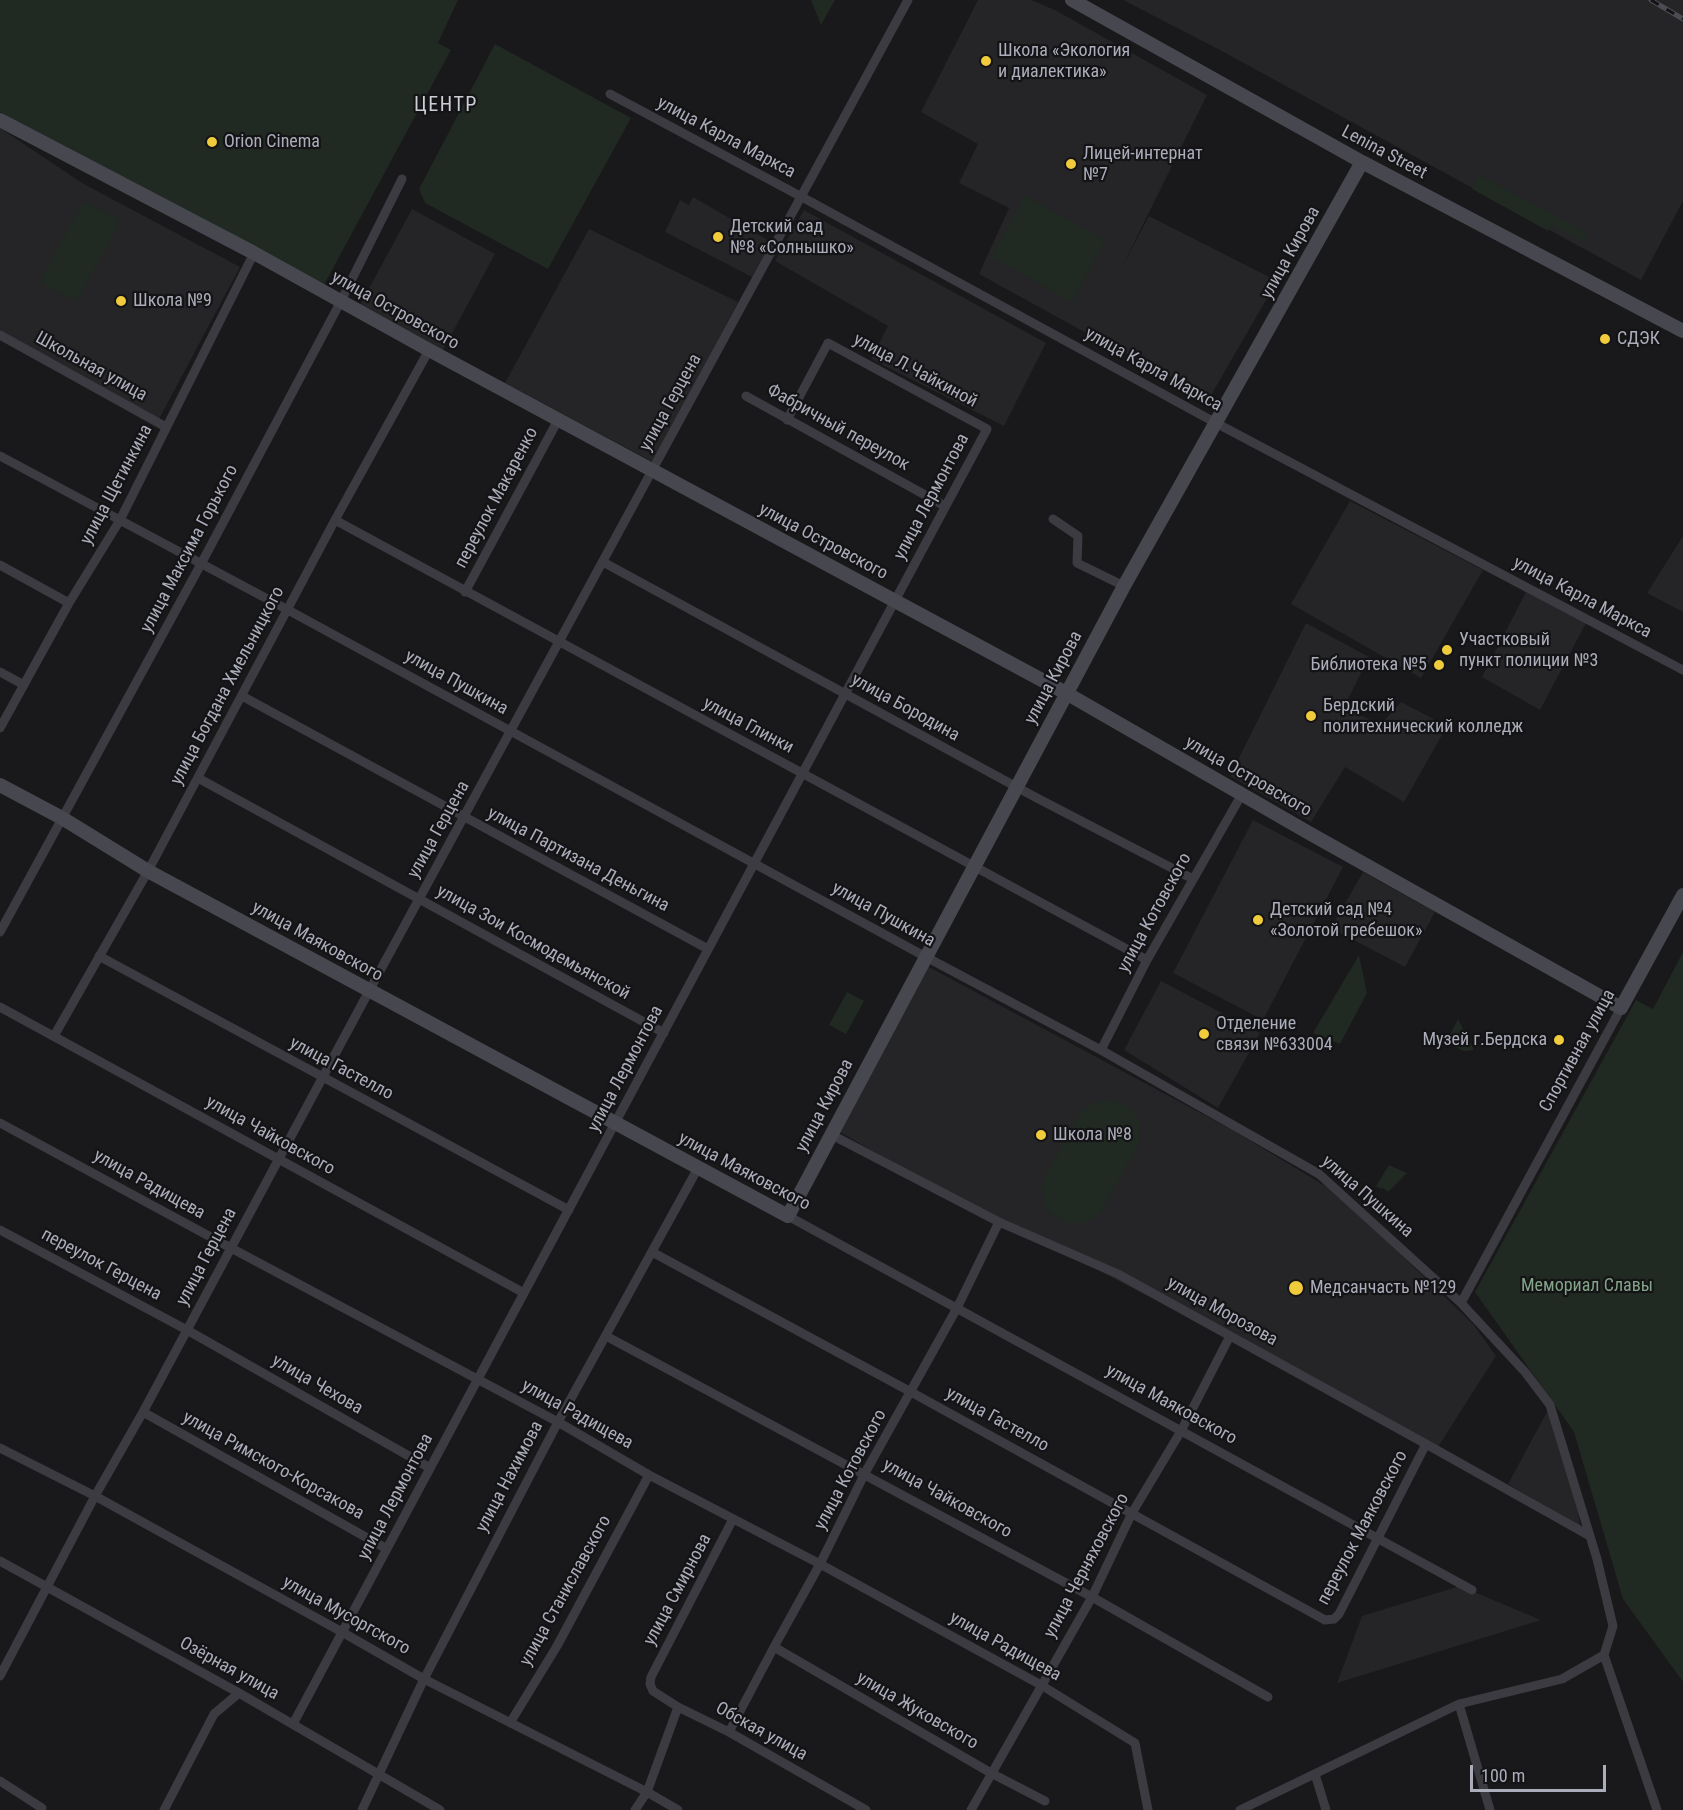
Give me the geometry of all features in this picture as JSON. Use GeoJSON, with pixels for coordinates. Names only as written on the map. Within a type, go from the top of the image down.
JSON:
{"type":"FeatureCollection","features":[{"type":"Feature","properties":{"kind":"street","name":"улица Герцена"},"geometry":{"type":"LineString","coordinates":[[1,1671],[908,0]]}},
{"type":"Feature","properties":{"kind":"street","name":"Lenina Street"},"geometry":{"type":"LineString","coordinates":[[1072,0],[1362,162],[1683,331]]}},
{"type":"Feature","properties":{"kind":"street","name":"улица Карла Маркса"},"geometry":{"type":"LineString","coordinates":[[610,94],[1216,423],[1683,670]]}},
{"type":"Feature","properties":{"kind":"street","name":"улица Островского"},"geometry":{"type":"LineString","coordinates":[[0,120],[254,253],[558,420],[1066,693],[1621,1008]]}},
{"type":"Feature","properties":{"kind":"street","name":"улица Кирова"},"geometry":{"type":"LineString","coordinates":[[788,1216],[1124,586],[1362,162]]}},
{"type":"Feature","properties":{"kind":"street","name":"улица Максима Горького"},"geometry":{"type":"LineString","coordinates":[[0,932],[201,564],[341,301],[402,179]]}},
{"type":"Feature","properties":{"kind":"street","name":"улица Щетинкина"},"geometry":{"type":"LineString","coordinates":[[0,728],[69,603],[120,519],[254,253]]}},
{"type":"Feature","properties":{"kind":"street","name":"Школьная улица"},"geometry":{"type":"LineString","coordinates":[[0,335],[166,427]]}},
{"type":"Feature","properties":{"kind":"street","name":"улица Л.Чайкиной"},"geometry":{"type":"LineString","coordinates":[[787,420],[828,343],[987,429]]}},
{"type":"Feature","properties":{"kind":"street","name":"улица Богдана Хмельницкого"},"geometry":{"type":"LineString","coordinates":[[54,1036],[148,871],[335,520],[429,350]]}},
{"type":"Feature","properties":{"kind":"street","name":"Фабричный переулок"},"geometry":{"type":"LineString","coordinates":[[746,396],[945,507]]}},
{"type":"Feature","properties":{"kind":"street","name":"переулок Макаренко"},"geometry":{"type":"LineString","coordinates":[[465,592],[558,420]]}},
{"type":"Feature","properties":{"kind":"street","name":"улица Лермонтова"},"geometry":{"type":"LineString","coordinates":[[293,1724],[987,429]]}},
{"type":"Feature","properties":{"kind":"street","name":"улица Пушкина"},"geometry":{"type":"LineString","coordinates":[[0,456],[1101,1050],[1319,1174],[1461,1303],[1525,1372],[1550,1405],[1597,1559],[1613,1626],[1604,1655]]}},
{"type":"Feature","properties":{"kind":"street"},"geometry":{"type":"LineString","coordinates":[[1053,519],[1078,536],[1077,563],[1124,586]]}},
{"type":"Feature","properties":{"kind":"street","name":"улица Глинки"},"geometry":{"type":"LineString","coordinates":[[335,520],[1146,960]]}},
{"type":"Feature","properties":{"kind":"street","name":"улица Бородина"},"geometry":{"type":"LineString","coordinates":[[603,562],[1016,787],[1193,879]]}},
{"type":"Feature","properties":{"kind":"street"},"geometry":{"type":"LineString","coordinates":[[0,565],[69,603]]}},
{"type":"Feature","properties":{"kind":"street"},"geometry":{"type":"LineString","coordinates":[[0,672],[24,685]]}},
{"type":"Feature","properties":{"kind":"street","name":"улица Партизана Деньгина"},"geometry":{"type":"LineString","coordinates":[[242,696],[708,949]]}},
{"type":"Feature","properties":{"kind":"street","name":"улица Зои Космодемьянской"},"geometry":{"type":"LineString","coordinates":[[198,778],[664,1033]]}},
{"type":"Feature","properties":{"kind":"street","name":"улица Маяковского"},"geometry":{"type":"LineString","coordinates":[[0,785],[62,818],[148,871],[788,1216],[1472,1590]]}},
{"type":"Feature","properties":{"kind":"street","name":"улица Котовского"},"geometry":{"type":"LineString","coordinates":[[1101,1050],[1146,960],[1242,794]]}},
{"type":"Feature","properties":{"kind":"street","name":"Спортивная улица"},"geometry":{"type":"LineString","coordinates":[[1461,1303],[1683,895]]}},
{"type":"Feature","properties":{"kind":"street","name":"улица Гастелло"},"geometry":{"type":"LineString","coordinates":[[99,956],[569,1210]]}},
{"type":"Feature","properties":{"kind":"street","name":"улица Чайковского"},"geometry":{"type":"LineString","coordinates":[[0,1007],[524,1293]]}},
{"type":"Feature","properties":{"kind":"street","name":"улица Радищева"},"geometry":{"type":"LineString","coordinates":[[0,1123],[558,1422],[649,1475],[820,1564],[1041,1685],[1135,1743],[1148,1810]]}},
{"type":"Feature","properties":{"kind":"street","name":"улица Морозова"},"geometry":{"type":"LineString","coordinates":[[830,1134],[999,1222],[1118,1274],[1590,1536]]}},
{"type":"Feature","properties":{"kind":"street","name":"улица Нахимова"},"geometry":{"type":"LineString","coordinates":[[362,1810],[424,1679],[558,1422],[698,1168]]}},
{"type":"Feature","properties":{"kind":"street","name":"улица Котовского"},"geometry":{"type":"LineString","coordinates":[[729,1732],[820,1564],[865,1473],[957,1308],[999,1222]]}},
{"type":"Feature","properties":{"kind":"street","name":"переулок Герцена"},"geometry":{"type":"LineString","coordinates":[[0,1230],[187,1330]]}},
{"type":"Feature","properties":{"kind":"street","name":"улица Гастелло"},"geometry":{"type":"LineString","coordinates":[[652,1252],[1325,1620]]}},
{"type":"Feature","properties":{"kind":"street","name":"улица Чехова"},"geometry":{"type":"LineString","coordinates":[[187,1330],[430,1468]]}},
{"type":"Feature","properties":{"kind":"street","name":"улица Чайковского"},"geometry":{"type":"LineString","coordinates":[[606,1336],[865,1473],[1269,1697]]}},
{"type":"Feature","properties":{"kind":"street","name":"улица Черняховского"},"geometry":{"type":"LineString","coordinates":[[971,1810],[1092,1597],[1132,1513],[1181,1431],[1230,1336]]}},
{"type":"Feature","properties":{"kind":"street","name":"улица Римского-Корсакова"},"geometry":{"type":"LineString","coordinates":[[143,1412],[387,1550]]}},
{"type":"Feature","properties":{"kind":"street","name":"переулок Маяковского"},"geometry":{"type":"LineString","coordinates":[[1325,1620],[1334,1619],[1339,1614],[1426,1443]]}},
{"type":"Feature","properties":{"kind":"street","name":"улица Мусоргского"},"geometry":{"type":"LineString","coordinates":[[0,1448],[95,1496],[424,1679],[678,1810]]}},
{"type":"Feature","properties":{"kind":"street","name":"улица Станиславского"},"geometry":{"type":"LineString","coordinates":[[510,1722],[557,1646],[649,1475]]}},
{"type":"Feature","properties":{"kind":"street","name":"улица Смирнова"},"geometry":{"type":"LineString","coordinates":[[651,1677],[734,1519]]}},
{"type":"Feature","properties":{"kind":"street","name":"Озёрная улица"},"geometry":{"type":"LineString","coordinates":[[0,1561],[239,1693],[378,1776],[440,1810]]}},
{"type":"Feature","properties":{"kind":"street","name":"улица Жуковского"},"geometry":{"type":"LineString","coordinates":[[774,1647],[991,1773],[1045,1801]]}},
{"type":"Feature","properties":{"kind":"street"},"geometry":{"type":"LineString","coordinates":[[1240,1810],[1460,1704],[1562,1679],[1604,1655],[1657,1810]]}},
{"type":"Feature","properties":{"kind":"street","name":"Обская улица"},"geometry":{"type":"LineString","coordinates":[[651,1677],[650,1684],[653,1690],[678,1707],[729,1732],[866,1810]]}},
{"type":"Feature","properties":{"kind":"street"},"geometry":{"type":"LineString","coordinates":[[164,1810],[214,1714],[239,1693]]}},
{"type":"Feature","properties":{"kind":"street"},"geometry":{"type":"LineString","coordinates":[[1460,1704],[1490,1810]]}},
{"type":"Feature","properties":{"kind":"street"},"geometry":{"type":"LineString","coordinates":[[635,1810],[647,1792],[678,1707]]}},
{"type":"Feature","properties":{"kind":"street"},"geometry":{"type":"LineString","coordinates":[[1315,1774],[1326,1810]]}},
{"type":"Feature","properties":{"kind":"street"},"geometry":{"type":"LineString","coordinates":[[0,1781],[42,1808]]}},
{"type":"Feature","properties":{"kind":"shaded area","name":"Лицей-интернат №7"},"geometry":{"type":"Polygon","coordinates":[[[978,0],[1031,0],[1055,10],[1207,95],[1123,265],[1149,216],[1277,281],[1210,397],[979,274],[1009,208],[959,183],[978,144],[921,112],[978,0]]]}},
{"type":"Feature","properties":{"kind":"shaded area"},"geometry":{"type":"Polygon","coordinates":[[[1123,0],[1683,0],[1683,201],[1641,280],[1218,49],[1123,0]]]}},
{"type":"Feature","properties":{"kind":"shaded area","name":"Школа №9"},"geometry":{"type":"Polygon","coordinates":[[[0,128],[82,183],[240,267],[158,421],[0,334],[0,128]]]}},
{"type":"Feature","properties":{"kind":"shaded area","name":"Детский сад №8 «Солнышко»"},"geometry":{"type":"Polygon","coordinates":[[[693,197],[771,242],[752,277],[665,232],[680,200],[689,205],[693,197]]]}},
{"type":"Feature","properties":{"kind":"shaded area"},"geometry":{"type":"Polygon","coordinates":[[[412,209],[495,254],[443,350],[360,305],[412,209]]]}},
{"type":"Feature","properties":{"kind":"shaded area"},"geometry":{"type":"Polygon","coordinates":[[[804,210],[1046,343],[1004,426],[871,359],[888,326],[775,261],[804,210]]]}},
{"type":"Feature","properties":{"kind":"shaded area"},"geometry":{"type":"Polygon","coordinates":[[[589,229],[738,302],[653,462],[505,383],[589,229]]]}},
{"type":"Feature","properties":{"kind":"shaded area"},"geometry":{"type":"Polygon","coordinates":[[[1350,501],[1483,570],[1421,678],[1291,604],[1350,501]]]}},
{"type":"Feature","properties":{"kind":"shaded area"},"geometry":{"type":"Polygon","coordinates":[[[1683,536],[1683,612],[1647,593],[1683,536]]]}},
{"type":"Feature","properties":{"kind":"shaded area"},"geometry":{"type":"Polygon","coordinates":[[[1526,592],[1586,623],[1540,710],[1482,677],[1526,592]]]}},
{"type":"Feature","properties":{"kind":"shaded area","name":"Бердский политехнический колледж"},"geometry":{"type":"Polygon","coordinates":[[[1306,623],[1369,657],[1344,707],[1380,725],[1401,702],[1447,726],[1404,802],[1345,767],[1311,822],[1230,776],[1306,623]]]}},
{"type":"Feature","properties":{"kind":"shaded area","name":"Детский сад №4 «Золотой гребешок»"},"geometry":{"type":"Polygon","coordinates":[[[1253,820],[1343,867],[1263,1020],[1173,973],[1253,820]]]}},
{"type":"Feature","properties":{"kind":"shaded area"},"geometry":{"type":"Polygon","coordinates":[[[1363,872],[1435,912],[1405,967],[1331,928],[1363,872]]]}},
{"type":"Feature","properties":{"kind":"shaded area"},"geometry":{"type":"Polygon","coordinates":[[[927,966],[1234,1131],[1337,1193],[1473,1324],[1496,1356],[1438,1447],[913,1174],[838,1131],[927,966]]]}},
{"type":"Feature","properties":{"kind":"shaded area"},"geometry":{"type":"Polygon","coordinates":[[[1161,981],[1260,1033],[1218,1108],[1124,1050],[1161,981]]]}},
{"type":"Feature","properties":{"kind":"shaded area"},"geometry":{"type":"Polygon","coordinates":[[[1548,1410],[1576,1495],[1580,1526],[1508,1484],[1548,1410]]]}},
{"type":"Feature","properties":{"kind":"shaded area"},"geometry":{"type":"Polygon","coordinates":[[[1460,1586],[1541,1620],[1337,1683],[1362,1616],[1460,1586]]]}},
{"type":"Feature","properties":{"kind":"green space"},"geometry":{"type":"Polygon","coordinates":[[[0,0],[458,0],[438,43],[451,50],[324,285],[0,112],[0,0]]]}},
{"type":"Feature","properties":{"kind":"green space"},"geometry":{"type":"Polygon","coordinates":[[[811,0],[835,0],[821,25],[811,0]]]}},
{"type":"Feature","properties":{"kind":"green space"},"geometry":{"type":"Polygon","coordinates":[[[495,44],[631,118],[548,269],[425,203],[419,189],[495,44]]]}},
{"type":"Feature","properties":{"kind":"green space"},"geometry":{"type":"Polygon","coordinates":[[[1479,175],[1588,233],[1583,242],[1552,225],[1548,231],[1472,189],[1479,175]]]}},
{"type":"Feature","properties":{"kind":"green space"},"geometry":{"type":"Polygon","coordinates":[[[1025,196],[1106,240],[1072,302],[991,257],[1025,196]]]}},
{"type":"Feature","properties":{"kind":"green space"},"geometry":{"type":"Polygon","coordinates":[[[86,202],[117,218],[119,224],[79,298],[73,300],[43,285],[41,279],[81,206],[86,202]]]}},
{"type":"Feature","properties":{"kind":"green space","name":"Мемориал Славы"},"geometry":{"type":"Polygon","coordinates":[[[1683,952],[1683,1682],[1623,1599],[1574,1432],[1475,1292],[1636,1000],[1653,1009],[1683,952]]]}},
{"type":"Feature","properties":{"kind":"green space"},"geometry":{"type":"Polygon","coordinates":[[[1359,955],[1367,993],[1340,1044],[1313,1033],[1359,955]]]}},
{"type":"Feature","properties":{"kind":"green space"},"geometry":{"type":"Polygon","coordinates":[[[847,992],[864,1001],[846,1034],[829,1025],[847,992]]]}},
{"type":"Feature","properties":{"kind":"green space"},"geometry":{"type":"Polygon","coordinates":[[[1458,1019],[1474,1050],[1464,1051],[1446,1043],[1458,1019]]]}},
{"type":"Feature","properties":{"kind":"green space"},"geometry":{"type":"Polygon","coordinates":[[[1105,1100],[1123,1103],[1137,1116],[1140,1125],[1139,1144],[1101,1212],[1085,1223],[1067,1223],[1051,1214],[1045,1206],[1042,1188],[1044,1178],[1081,1113],[1088,1106],[1105,1100]]]}},
{"type":"Feature","properties":{"kind":"green space"},"geometry":{"type":"Polygon","coordinates":[[[1389,1165],[1407,1173],[1388,1192],[1376,1186],[1389,1165]]]}},
{"type":"Feature","properties":{"kind":"railway"},"geometry":{"type":"LineString","coordinates":[[1651,0],[1683,19]]}},
{"type":"Feature","properties":{"kind":"place","name":"Школа «Экология и диалектика»"},"geometry":{"type":"Point","coordinates":[986,61]}},
{"type":"Feature","properties":{"kind":"place","name":"Orion Cinema"},"geometry":{"type":"Point","coordinates":[212,142]}},
{"type":"Feature","properties":{"kind":"place","name":"Лицей-интернат №7"},"geometry":{"type":"Point","coordinates":[1071,164]}},
{"type":"Feature","properties":{"kind":"place","name":"Детский сад №8 «Солнышко»"},"geometry":{"type":"Point","coordinates":[718,237]}},
{"type":"Feature","properties":{"kind":"place","name":"Школа №9"},"geometry":{"type":"Point","coordinates":[121,301]}},
{"type":"Feature","properties":{"kind":"place","name":"СДЭК"},"geometry":{"type":"Point","coordinates":[1605,339]}},
{"type":"Feature","properties":{"kind":"place","name":"Участковый пункт полиции №3"},"geometry":{"type":"Point","coordinates":[1447,650]}},
{"type":"Feature","properties":{"kind":"place","name":"Библиотека №5"},"geometry":{"type":"Point","coordinates":[1439,665]}},
{"type":"Feature","properties":{"kind":"place","name":"Бердский политехнический колледж"},"geometry":{"type":"Point","coordinates":[1311,716]}},
{"type":"Feature","properties":{"kind":"place","name":"Детский сад №4 «Золотой гребешок»"},"geometry":{"type":"Point","coordinates":[1258,920]}},
{"type":"Feature","properties":{"kind":"place","name":"Отделение связи №633004"},"geometry":{"type":"Point","coordinates":[1204,1034]}},
{"type":"Feature","properties":{"kind":"place","name":"Музей г.Бердска"},"geometry":{"type":"Point","coordinates":[1559,1040]}},
{"type":"Feature","properties":{"kind":"place","name":"Школа №8"},"geometry":{"type":"Point","coordinates":[1041,1135]}},
{"type":"Feature","properties":{"kind":"place","name":"Медсанчасть №129"},"geometry":{"type":"Point","coordinates":[1296,1288]}},
{"type":"Feature","properties":{"kind":"district","name":"ЦЕНТР"},"geometry":{"type":"Point","coordinates":[446,106]}}]}
